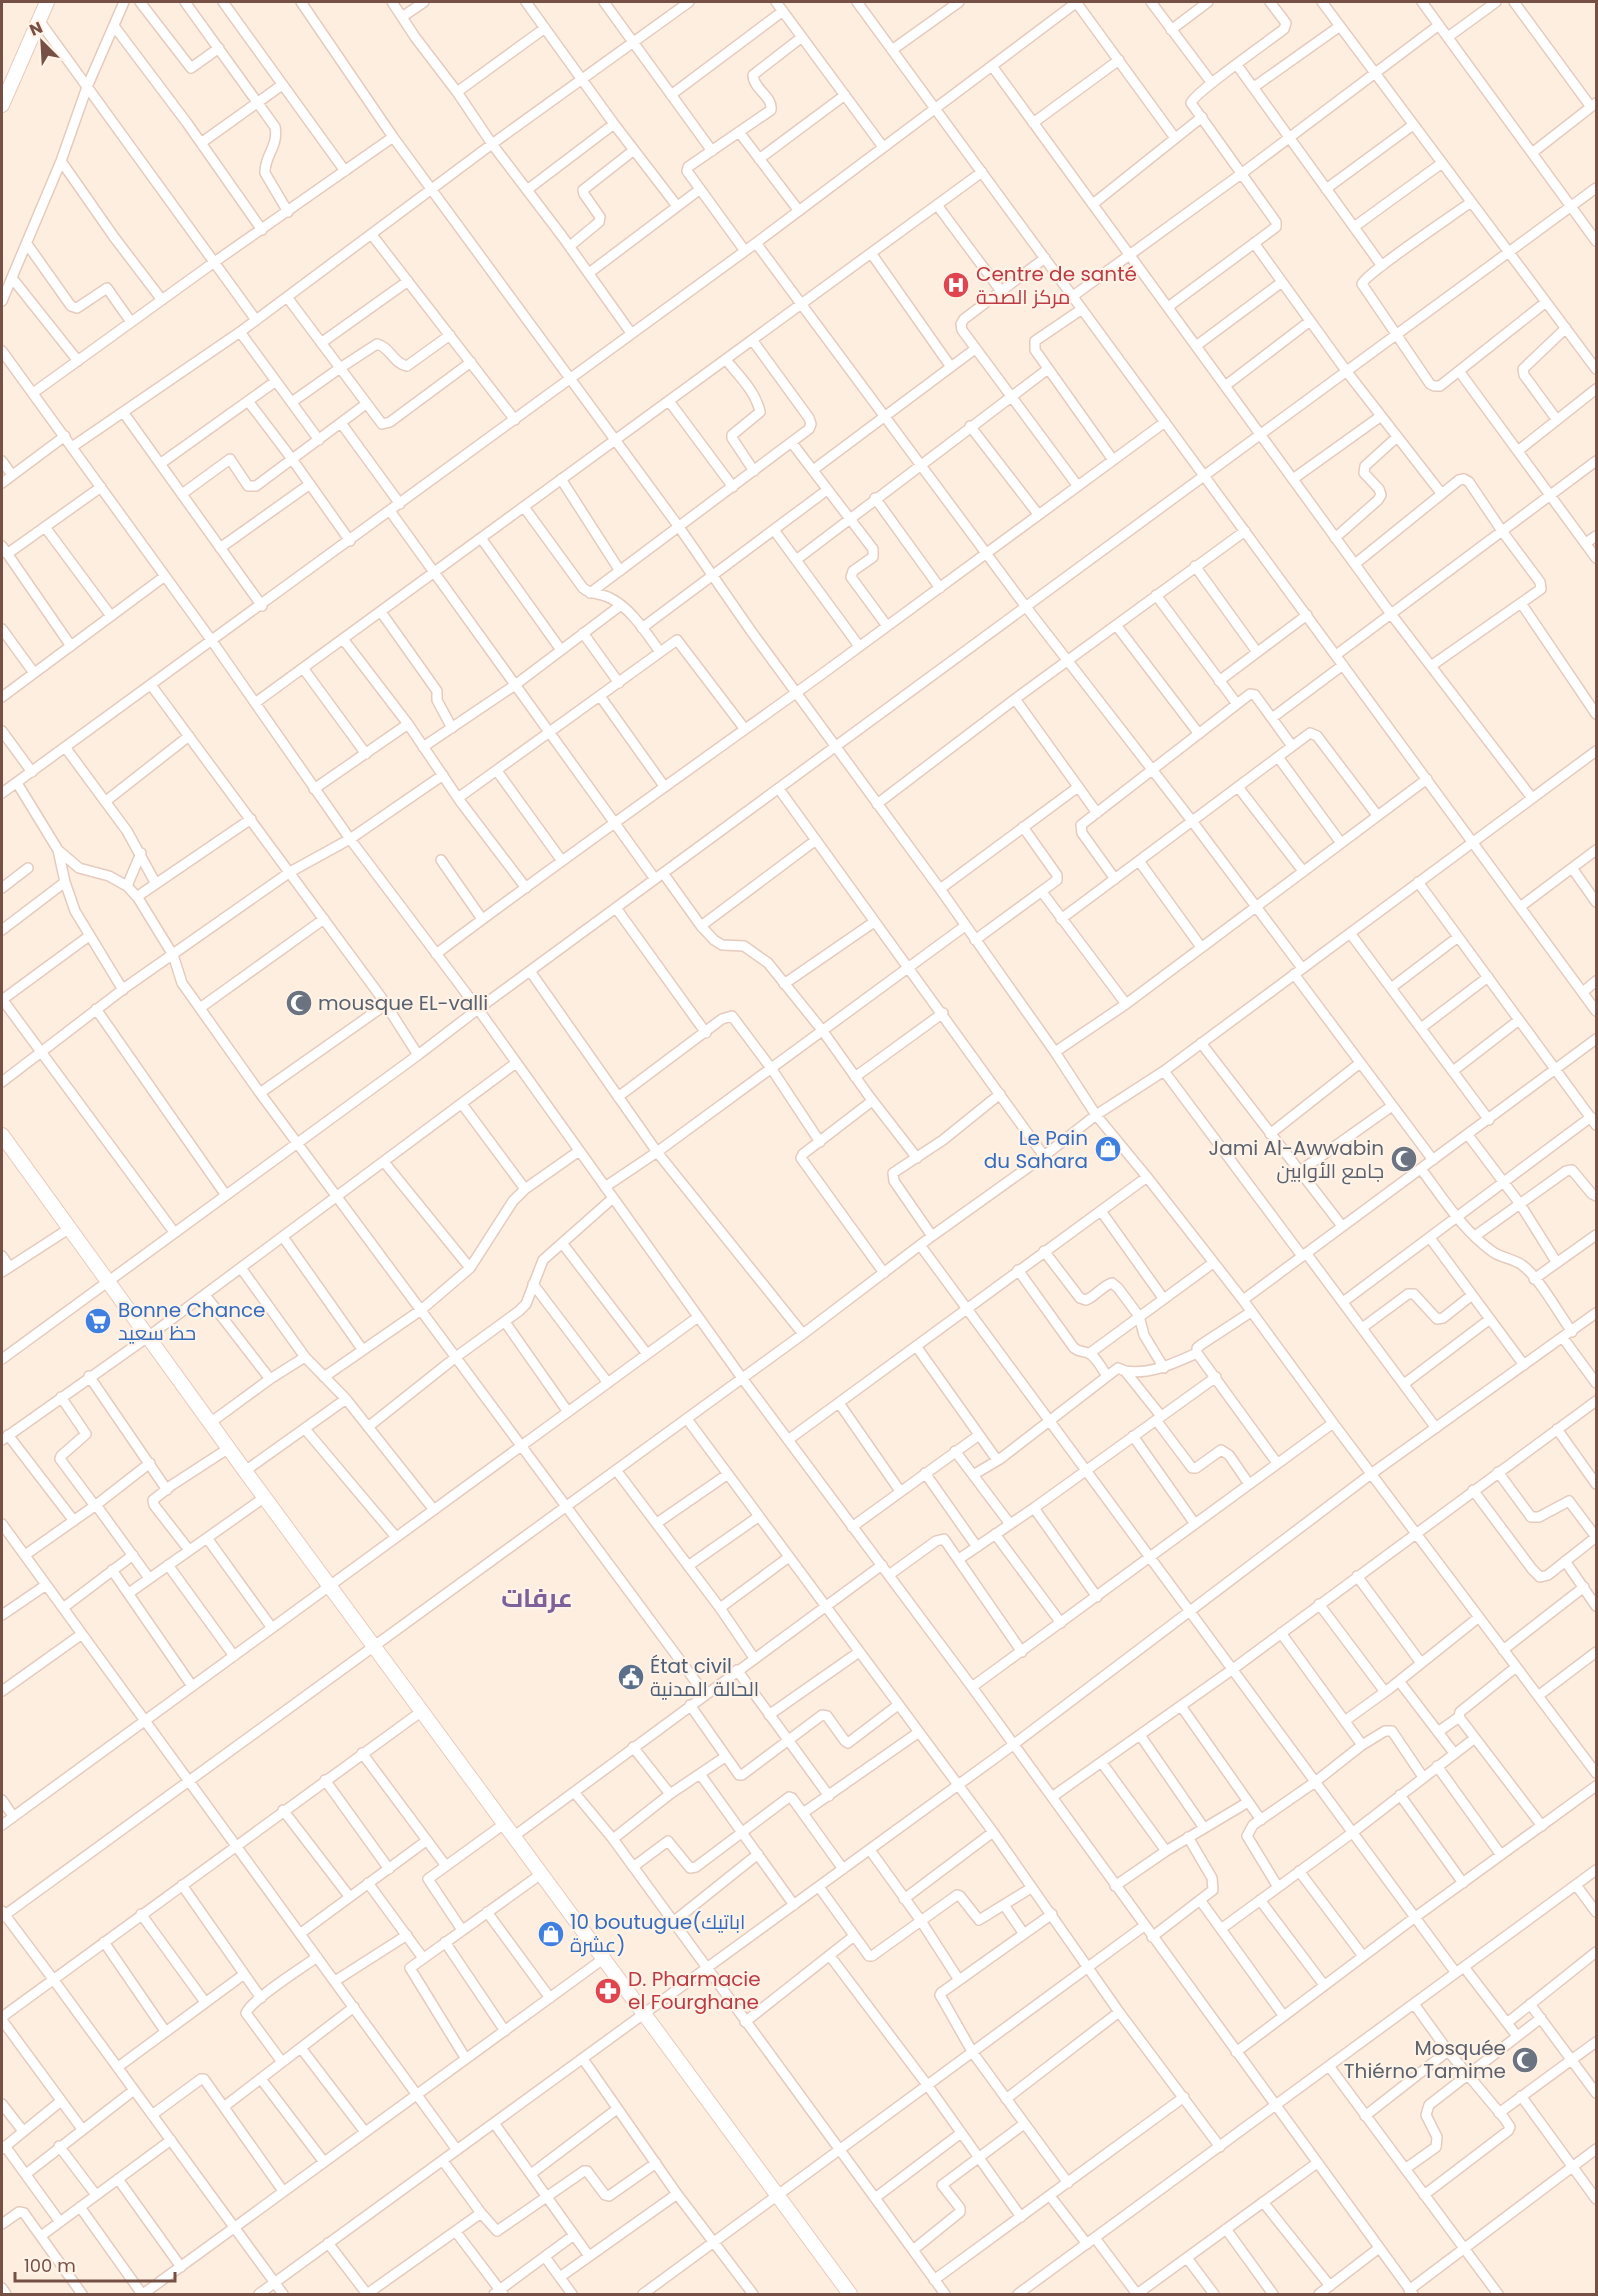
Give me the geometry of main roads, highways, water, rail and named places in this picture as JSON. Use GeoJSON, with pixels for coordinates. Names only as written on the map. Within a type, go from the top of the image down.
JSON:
{"type":"FeatureCollection","features":[{"type":"Feature","properties":{"kind":"place","name":"Centre de santé مركز الصحة"},"geometry":{"type":"Point","coordinates":[956,285]}},
{"type":"Feature","properties":{"kind":"place","name":"mousque EL-valli"},"geometry":{"type":"Point","coordinates":[299,1003]}},
{"type":"Feature","properties":{"kind":"place","name":"Le Pain du Sahara"},"geometry":{"type":"Point","coordinates":[1108,1149]}},
{"type":"Feature","properties":{"kind":"place","name":"Jami Al-Awwabin جامع الأوابين"},"geometry":{"type":"Point","coordinates":[1404,1159]}},
{"type":"Feature","properties":{"kind":"place","name":"Bonne Chance حظ سعيد"},"geometry":{"type":"Point","coordinates":[98,1321]}},
{"type":"Feature","properties":{"kind":"place","name":"État civil الحالة المدنية"},"geometry":{"type":"Point","coordinates":[631,1677]}},
{"type":"Feature","properties":{"kind":"place","name":"10 boutugue(اباتيك عشرة)"},"geometry":{"type":"Point","coordinates":[551,1934]}},
{"type":"Feature","properties":{"kind":"place","name":"D. Pharmacie el Fourghane"},"geometry":{"type":"Point","coordinates":[608,1991]}},
{"type":"Feature","properties":{"kind":"place","name":"Mosquée Thiérno Tamime"},"geometry":{"type":"Point","coordinates":[1525,2060]}},
{"type":"Feature","properties":{"kind":"district","name":"عرفات"},"geometry":{"type":"Point","coordinates":[537,1598]}}]}
